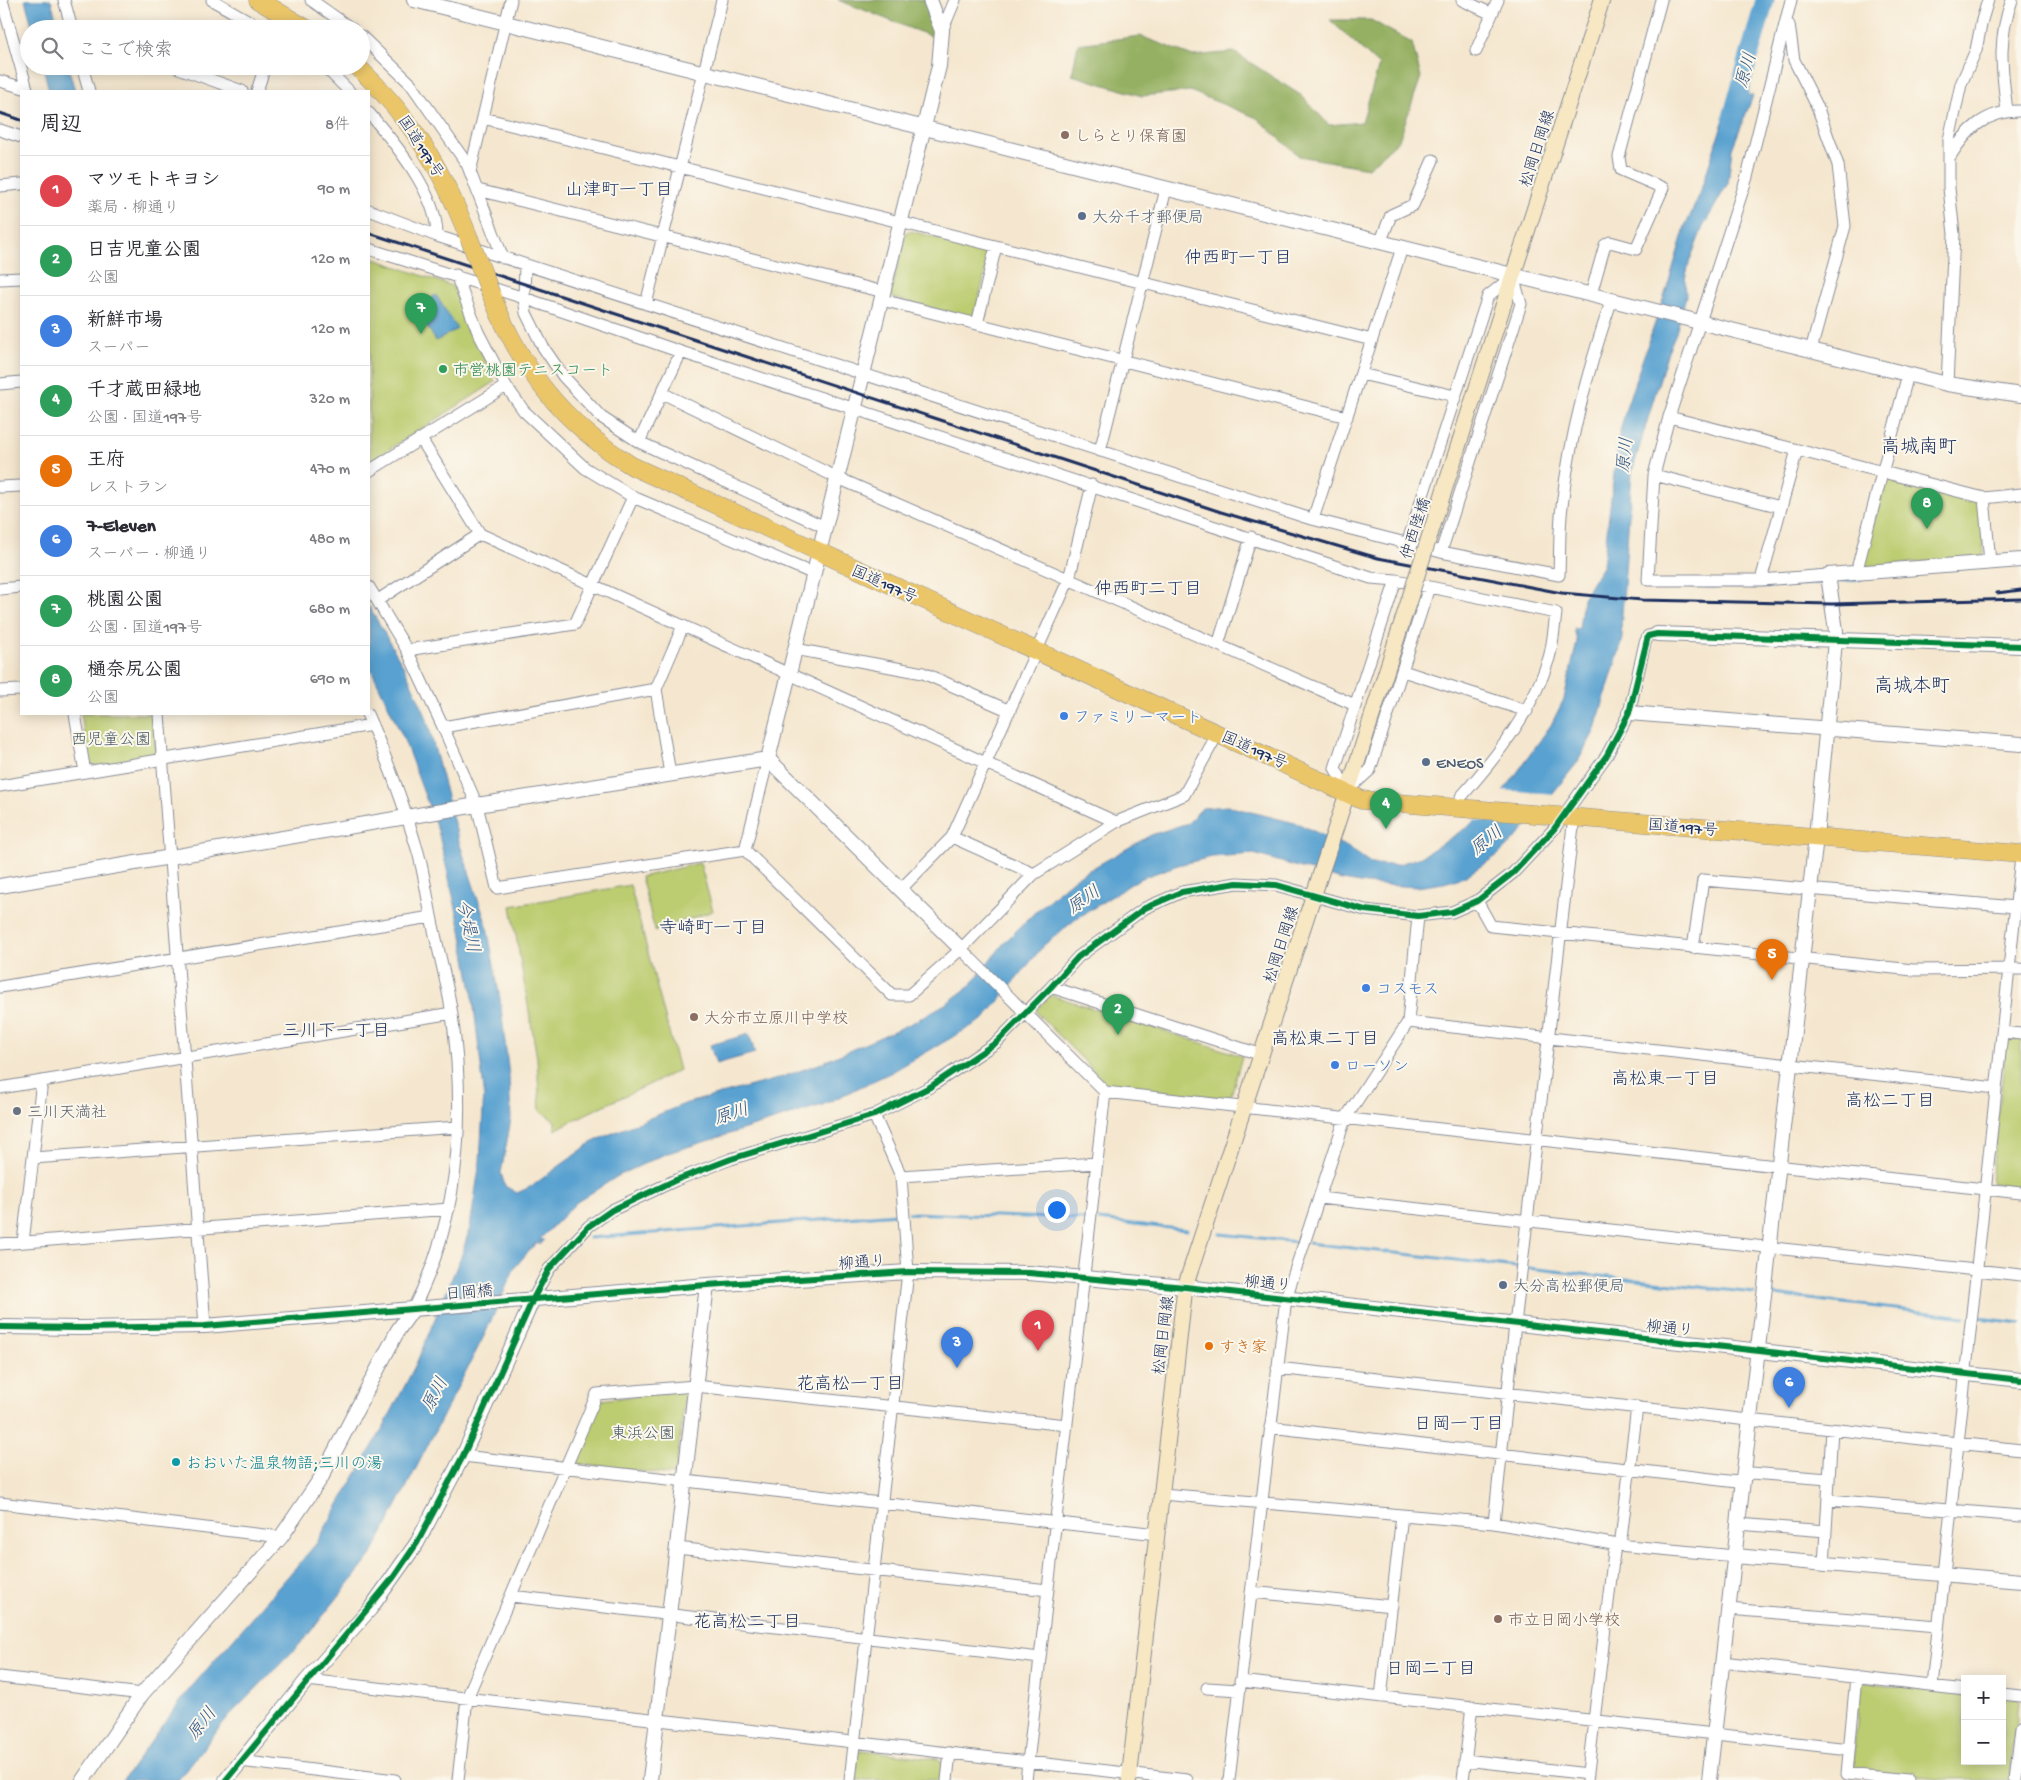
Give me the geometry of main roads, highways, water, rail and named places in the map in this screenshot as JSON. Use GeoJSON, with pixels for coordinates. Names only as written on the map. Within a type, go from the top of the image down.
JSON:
{"type":"FeatureCollection","features":[{"type":"Feature","properties":{"kind":"highway"},"geometry":{"type":"LineString","coordinates":[[258,0],[292,20]]}},
{"type":"Feature","properties":{"kind":"highway","name":"国道197号"},"geometry":{"type":"LineString","coordinates":[[366,75],[388,96],[424,143],[449,190],[510,339],[532,375],[554,404],[592,438],[647,475],[1347,791],[1362,800],[1472,801],[1564,812],[1816,832],[2021,842]]}},
{"type":"Feature","properties":{"kind":"highway","name":"国道197号"},"geometry":{"type":"LineString","coordinates":[[1816,832],[2021,855]]}},
{"type":"Feature","properties":{"kind":"main road","name":"松岡日岡線"},"geometry":{"type":"LineString","coordinates":[[1503,306],[1602,0]]}},
{"type":"Feature","properties":{"kind":"main road","name":"仲西陸橋"},"geometry":{"type":"LineString","coordinates":[[1347,791],[1503,306]]}},
{"type":"Feature","properties":{"kind":"main road","name":"松岡日岡線"},"geometry":{"type":"LineString","coordinates":[[1130,1777],[1186,1287],[1347,791]]}},
{"type":"Feature","properties":{"kind":"water"},"geometry":{"type":"Polygon","coordinates":[[[25,0],[51,0],[57,20],[31,20],[25,0]]]}},
{"type":"Feature","properties":{"kind":"water"},"geometry":{"type":"Polygon","coordinates":[[[45,75],[71,75],[75,90],[49,90],[45,75]]]}},
{"type":"Feature","properties":{"kind":"water","name":"今堤川"},"geometry":{"type":"Polygon","coordinates":[[[1733,91],[1753,96],[1732,149],[1728,183],[1703,227],[1690,260],[1685,279],[1686,296],[1676,333],[1668,351],[1632,472],[1621,629],[1623,639],[1594,732],[1577,763],[1521,833],[1498,855],[1464,877],[1444,883],[1417,887],[1367,884],[1342,880],[1254,854],[1212,857],[1178,865],[1139,879],[1076,919],[1044,945],[984,1019],[892,1072],[822,1105],[665,1154],[618,1176],[577,1202],[540,1239],[544,1240],[542,1243],[536,1243],[515,1267],[485,1334],[371,1556],[303,1641],[228,1717],[178,1780],[123,1780],[188,1691],[316,1544],[382,1430],[416,1364],[462,1254],[470,1227],[480,1161],[484,1091],[472,991],[461,930],[438,831],[403,737],[370,667],[370,608],[405,669],[426,716],[459,842],[487,926],[500,999],[509,1076],[511,1119],[501,1173],[505,1186],[517,1193],[532,1186],[591,1143],[608,1135],[687,1103],[774,1080],[819,1064],[912,1023],[947,1003],[970,986],[1004,943],[1036,911],[1075,878],[1151,835],[1188,823],[1202,808],[1227,806],[1299,824],[1349,848],[1372,864],[1396,865],[1421,857],[1469,826],[1509,784],[1551,725],[1564,699],[1577,642],[1574,628],[1579,629],[1583,598],[1603,565],[1618,440],[1627,405],[1667,288],[1685,227],[1699,196],[1733,91]]]}},
{"type":"Feature","properties":{"kind":"water"},"geometry":{"type":"Polygon","coordinates":[[[436,295],[457,329],[436,341],[416,308],[436,295]]]}},
{"type":"Feature","properties":{"kind":"water"},"geometry":{"type":"Polygon","coordinates":[[[749,1034],[755,1053],[716,1064],[710,1045],[749,1034]]]}},
{"type":"Feature","properties":{"kind":"waterway","name":"原川"},"geometry":{"type":"LineString","coordinates":[[1732,117],[1765,0]]}},
{"type":"Feature","properties":{"kind":"waterway"},"geometry":{"type":"LineString","coordinates":[[1840,581],[1861,579]]}},
{"type":"Feature","properties":{"kind":"waterway"},"geometry":{"type":"LineString","coordinates":[[1643,586],[1767,587],[1821,583]]}},
{"type":"Feature","properties":{"kind":"waterway"},"geometry":{"type":"LineString","coordinates":[[909,1213],[1084,1219]]}},
{"type":"Feature","properties":{"kind":"waterway"},"geometry":{"type":"LineString","coordinates":[[589,1238],[897,1214]]}},
{"type":"Feature","properties":{"kind":"waterway"},"geometry":{"type":"LineString","coordinates":[[1099,1220],[1187,1230]]}},
{"type":"Feature","properties":{"kind":"waterway"},"geometry":{"type":"LineString","coordinates":[[1220,1234],[1297,1242]]}},
{"type":"Feature","properties":{"kind":"waterway"},"geometry":{"type":"LineString","coordinates":[[1308,1243],[1517,1267]]}},
{"type":"Feature","properties":{"kind":"waterway"},"geometry":{"type":"LineString","coordinates":[[1528,1268],[1754,1293]]}},
{"type":"Feature","properties":{"kind":"waterway"},"geometry":{"type":"LineString","coordinates":[[1774,1295],[1965,1317]]}},
{"type":"Feature","properties":{"kind":"waterway"},"geometry":{"type":"LineString","coordinates":[[1978,1318],[2021,1323]]}},
{"type":"Feature","properties":{"kind":"railway"},"geometry":{"type":"LineString","coordinates":[[0,113],[20,120]]}},
{"type":"Feature","properties":{"kind":"railway"},"geometry":{"type":"LineString","coordinates":[[370,233],[1221,512],[1378,558],[1562,593],[1642,600],[1832,604],[2021,599]]}},
{"type":"Feature","properties":{"kind":"railway"},"geometry":{"type":"LineString","coordinates":[[1997,593],[2021,590]]}},
{"type":"Feature","properties":{"kind":"place","name":"しらとり保育園"},"geometry":{"type":"Point","coordinates":[1065,135]}},
{"type":"Feature","properties":{"kind":"place","name":"大分千才郵便局"},"geometry":{"type":"Point","coordinates":[1082,216]}},
{"type":"Feature","properties":{"kind":"place","name":"桃園公園"},"geometry":{"type":"Point","coordinates":[421,334]}},
{"type":"Feature","properties":{"kind":"place","name":"市営桃園テニスコート"},"geometry":{"type":"Point","coordinates":[443,369]}},
{"type":"Feature","properties":{"kind":"place","name":"樋奈尻公園"},"geometry":{"type":"Point","coordinates":[1927,529]}},
{"type":"Feature","properties":{"kind":"place","name":"ファミリーマート"},"geometry":{"type":"Point","coordinates":[1064,716]}},
{"type":"Feature","properties":{"kind":"place","name":"ENEOS"},"geometry":{"type":"Point","coordinates":[1426,762]}},
{"type":"Feature","properties":{"kind":"place","name":"千才蔵田緑地"},"geometry":{"type":"Point","coordinates":[1386,829]}},
{"type":"Feature","properties":{"kind":"place","name":"王府"},"geometry":{"type":"Point","coordinates":[1772,980]}},
{"type":"Feature","properties":{"kind":"place","name":"コスモス"},"geometry":{"type":"Point","coordinates":[1366,988]}},
{"type":"Feature","properties":{"kind":"place","name":"大分市立原川中学校"},"geometry":{"type":"Point","coordinates":[694,1017]}},
{"type":"Feature","properties":{"kind":"place","name":"日吉児童公園"},"geometry":{"type":"Point","coordinates":[1118,1035]}},
{"type":"Feature","properties":{"kind":"place","name":"ローソン"},"geometry":{"type":"Point","coordinates":[1335,1065]}},
{"type":"Feature","properties":{"kind":"place","name":"三川天満社"},"geometry":{"type":"Point","coordinates":[17,1111]}},
{"type":"Feature","properties":{"kind":"place","name":"大分高松郵便局"},"geometry":{"type":"Point","coordinates":[1503,1285]}},
{"type":"Feature","properties":{"kind":"place","name":"すき家"},"geometry":{"type":"Point","coordinates":[1209,1346]}},
{"type":"Feature","properties":{"kind":"place","name":"マツモトキヨシ"},"geometry":{"type":"Point","coordinates":[1038,1351]}},
{"type":"Feature","properties":{"kind":"place","name":"新鮮市場"},"geometry":{"type":"Point","coordinates":[957,1368]}},
{"type":"Feature","properties":{"kind":"place","name":"7-Eleven"},"geometry":{"type":"Point","coordinates":[1789,1408]}},
{"type":"Feature","properties":{"kind":"place","name":"おおいた温泉物語;三川の湯"},"geometry":{"type":"Point","coordinates":[176,1462]}},
{"type":"Feature","properties":{"kind":"place","name":"市立日岡小学校"},"geometry":{"type":"Point","coordinates":[1498,1619]}},
{"type":"Feature","properties":{"kind":"district","name":"山津町一丁目"},"geometry":{"type":"Point","coordinates":[619,189]}},
{"type":"Feature","properties":{"kind":"district","name":"仲西町一丁目"},"geometry":{"type":"Point","coordinates":[1238,257]}},
{"type":"Feature","properties":{"kind":"district","name":"高城南町"},"geometry":{"type":"Point","coordinates":[1919,445]}},
{"type":"Feature","properties":{"kind":"district","name":"仲西町二丁目"},"geometry":{"type":"Point","coordinates":[1148,588]}},
{"type":"Feature","properties":{"kind":"district","name":"高城本町"},"geometry":{"type":"Point","coordinates":[1912,684]}},
{"type":"Feature","properties":{"kind":"district","name":"寺崎町一丁目"},"geometry":{"type":"Point","coordinates":[713,927]}},
{"type":"Feature","properties":{"kind":"district","name":"三川下一丁目"},"geometry":{"type":"Point","coordinates":[336,1030]}},
{"type":"Feature","properties":{"kind":"district","name":"高松東二丁目"},"geometry":{"type":"Point","coordinates":[1325,1038]}},
{"type":"Feature","properties":{"kind":"district","name":"高松東一丁目"},"geometry":{"type":"Point","coordinates":[1665,1078]}},
{"type":"Feature","properties":{"kind":"district","name":"高松二丁目"},"geometry":{"type":"Point","coordinates":[1890,1100]}},
{"type":"Feature","properties":{"kind":"district","name":"花高松一丁目"},"geometry":{"type":"Point","coordinates":[850,1383]}},
{"type":"Feature","properties":{"kind":"district","name":"日岡一丁目"},"geometry":{"type":"Point","coordinates":[1459,1423]}},
{"type":"Feature","properties":{"kind":"district","name":"花高松二丁目"},"geometry":{"type":"Point","coordinates":[747,1621]}},
{"type":"Feature","properties":{"kind":"district","name":"日岡二丁目"},"geometry":{"type":"Point","coordinates":[1431,1668]}},
{"type":"Feature","properties":{"kind":"park label","name":"西児童公園"},"geometry":{"type":"Point","coordinates":[111,738]}},
{"type":"Feature","properties":{"kind":"park label","name":"東浜公園"},"geometry":{"type":"Point","coordinates":[643,1432]}}]}
